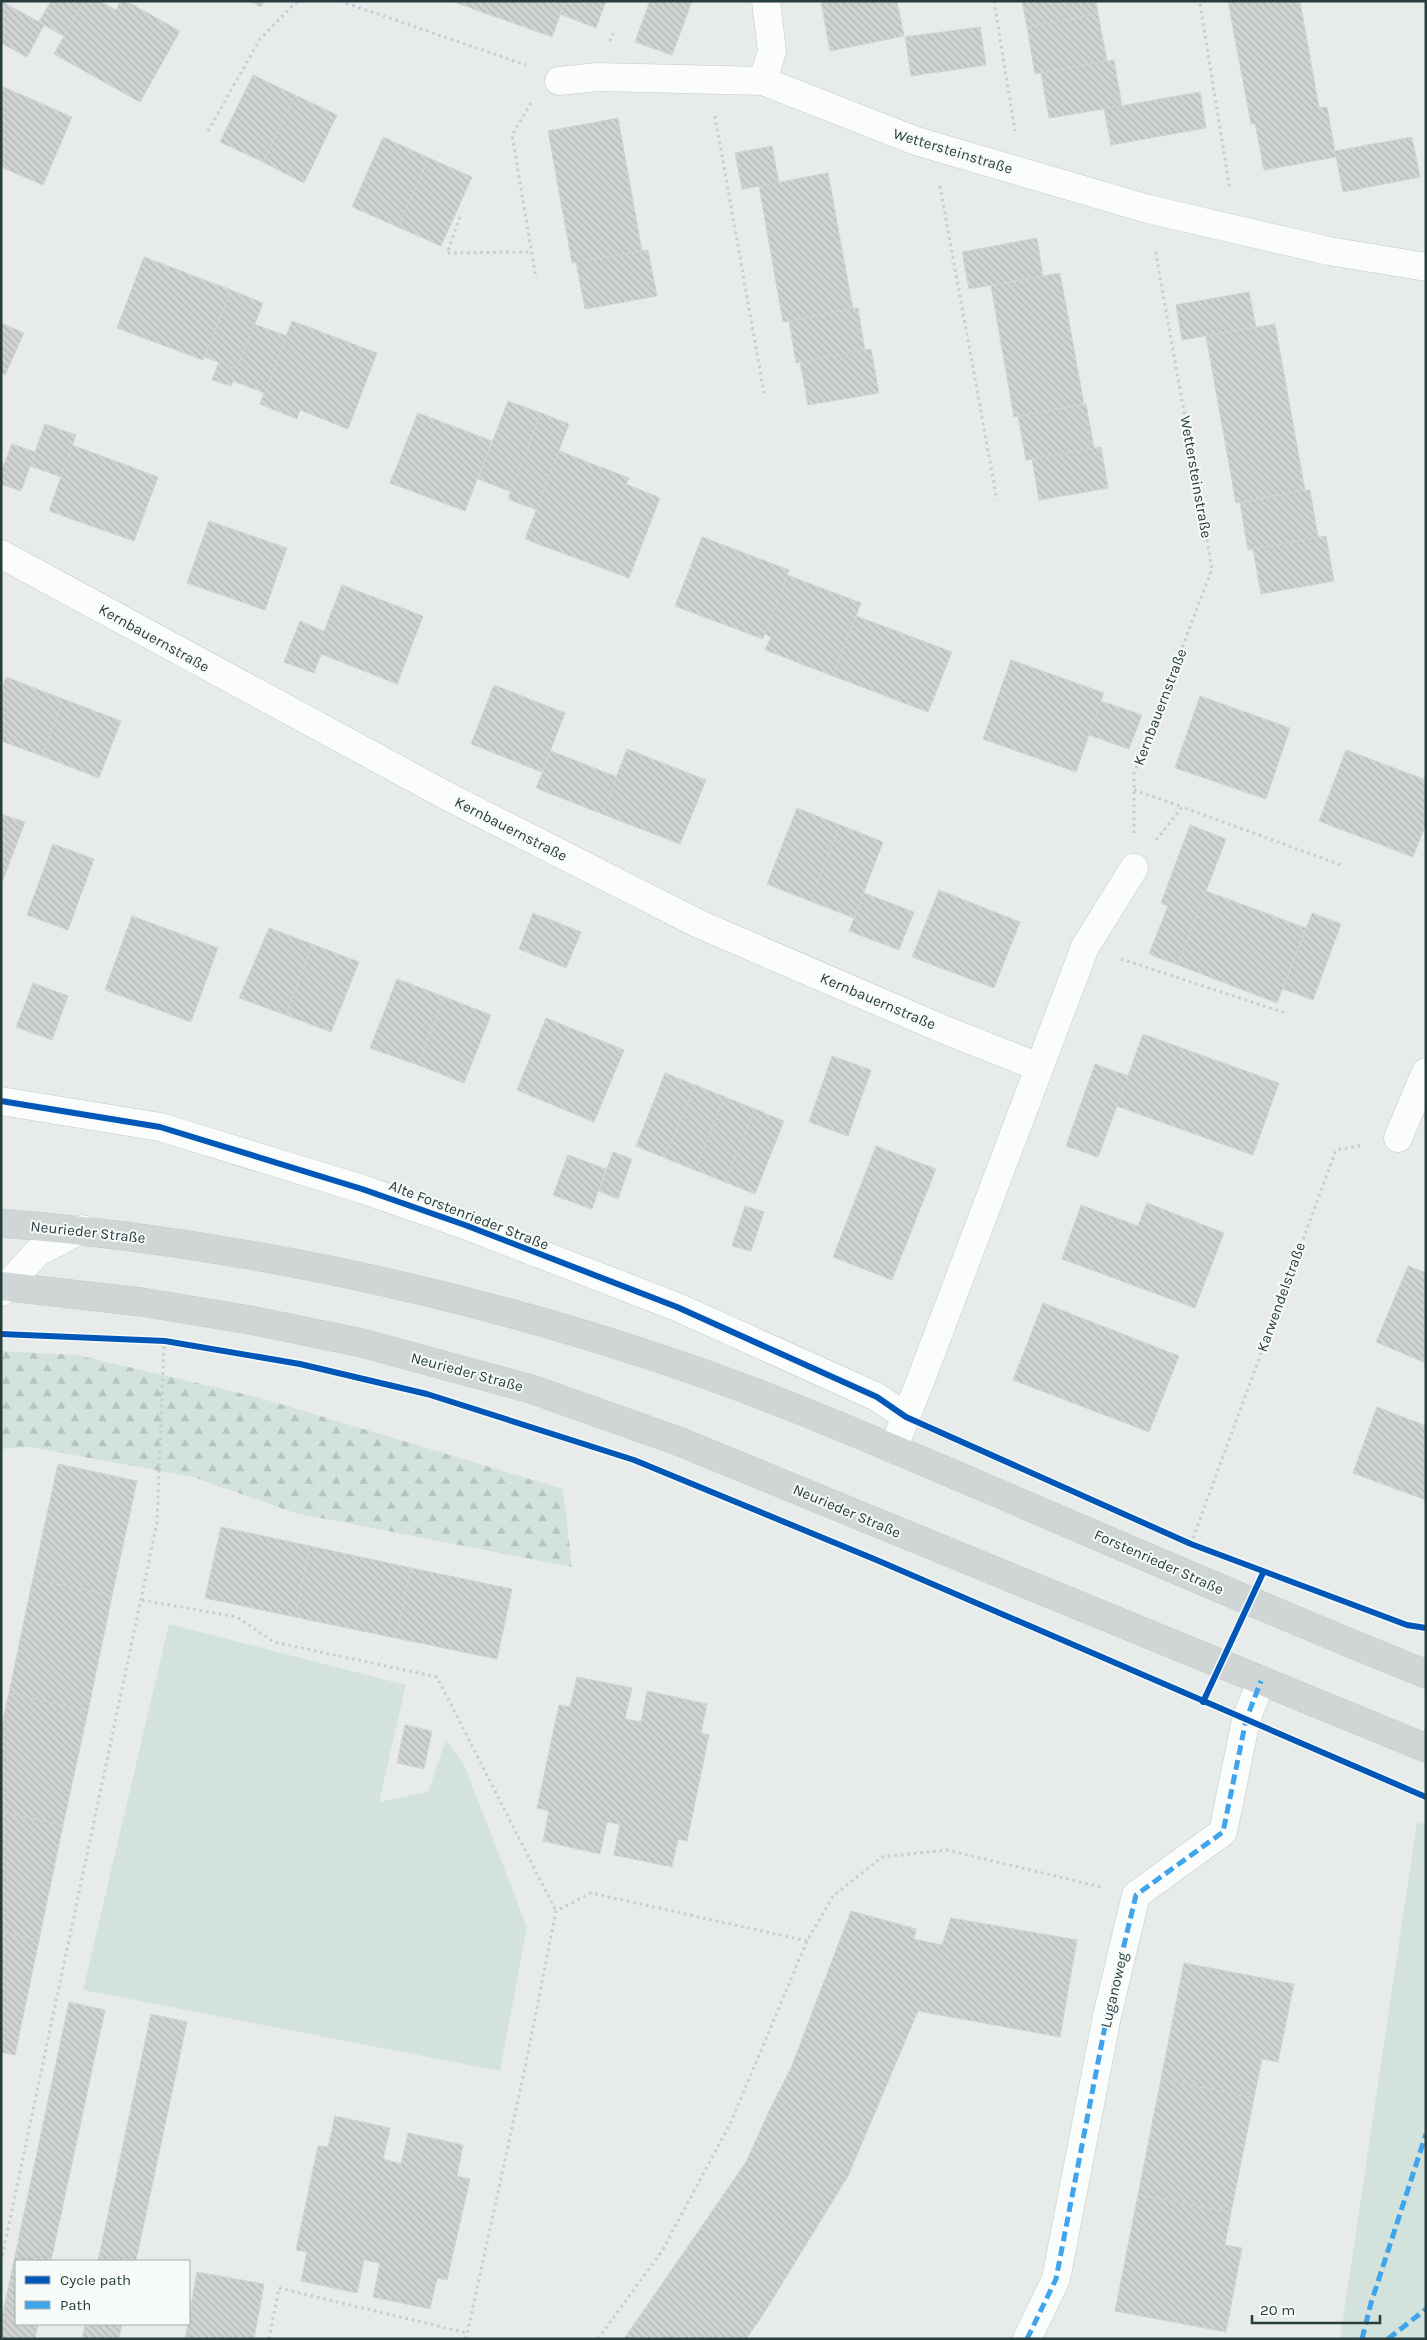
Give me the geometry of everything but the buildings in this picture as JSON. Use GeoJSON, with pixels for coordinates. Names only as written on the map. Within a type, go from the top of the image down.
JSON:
{"type":"FeatureCollection","features":[{"type":"Feature","properties":{"kind":"main road","name":"Neurieder Straße"},"geometry":{"type":"LineString","coordinates":[[1,1223],[82,1230],[254,1255],[455,1299],[660,1358],[792,1407],[893,1449]]}},
{"type":"Feature","properties":{"kind":"main road","name":"Neurieder Straße"},"geometry":{"type":"LineString","coordinates":[[3,1288],[140,1302],[250,1320],[362,1343],[531,1389],[678,1441],[1261,1681]]}},
{"type":"Feature","properties":{"kind":"main road","name":"Forstenrieder Straße"},"geometry":{"type":"LineString","coordinates":[[893,1449],[1179,1570],[1249,1602],[1426,1674]]}},
{"type":"Feature","properties":{"kind":"main road"},"geometry":{"type":"LineString","coordinates":[[1261,1681],[1426,1748]]}},
{"type":"Feature","properties":{"kind":"street"},"geometry":{"type":"LineString","coordinates":[[763,81],[772,51],[766,1]]}},
{"type":"Feature","properties":{"kind":"street","name":"Wettersteinstraße"},"geometry":{"type":"LineString","coordinates":[[559,81],[598,76],[763,81],[916,141],[1148,209],[1329,251],[1426,267]]}},
{"type":"Feature","properties":{"kind":"street","name":"Kernbauernstraße"},"geometry":{"type":"LineString","coordinates":[[1,554],[447,796],[699,924],[944,1030],[1039,1067]]}},
{"type":"Feature","properties":{"kind":"street"},"geometry":{"type":"LineString","coordinates":[[893,1449],[1085,947],[1134,868]]}},
{"type":"Feature","properties":{"kind":"street"},"geometry":{"type":"LineString","coordinates":[[1398,1138],[1426,1072]]}},
{"type":"Feature","properties":{"kind":"street","name":"Alte Forstenrieder Straße"},"geometry":{"type":"LineString","coordinates":[[1,1101],[66,1110],[160,1127],[362,1189],[465,1225],[677,1307],[877,1397],[906,1417]]}},
{"type":"Feature","properties":{"kind":"street"},"geometry":{"type":"LineString","coordinates":[[3,1288],[38,1252],[82,1230]]}},
{"type":"Feature","properties":{"kind":"street"},"geometry":{"type":"LineString","coordinates":[[1136,1895],[1223,1832],[1246,1720],[1261,1681]]}},
{"type":"Feature","properties":{"kind":"street","name":"Luganoweg"},"geometry":{"type":"LineString","coordinates":[[1027,2339],[1056,2279],[1107,2016],[1136,1895]]}},
{"type":"Feature","properties":{"kind":"path"},"geometry":{"type":"LineString","coordinates":[[208,131],[260,39],[295,3],[306,1]]}},
{"type":"Feature","properties":{"kind":"path"},"geometry":{"type":"LineString","coordinates":[[340,1],[542,70],[559,81],[535,96],[512,135],[536,278]]}},
{"type":"Feature","properties":{"kind":"path"},"geometry":{"type":"LineString","coordinates":[[994,1],[1016,140],[1009,168]]}},
{"type":"Feature","properties":{"kind":"path"},"geometry":{"type":"LineString","coordinates":[[1200,4],[1231,195],[1226,227]]}},
{"type":"Feature","properties":{"kind":"path"},"geometry":{"type":"LineString","coordinates":[[708,80],[764,394]]}},
{"type":"Feature","properties":{"kind":"path"},"geometry":{"type":"LineString","coordinates":[[951,151],[939,188],[997,500]]}},
{"type":"Feature","properties":{"kind":"path"},"geometry":{"type":"LineString","coordinates":[[460,216],[447,253],[531,252]]}},
{"type":"Feature","properties":{"kind":"path"},"geometry":{"type":"LineString","coordinates":[[1134,790],[1341,865]]}},
{"type":"Feature","properties":{"kind":"path"},"geometry":{"type":"LineString","coordinates":[[1134,868],[1182,807]]}},
{"type":"Feature","properties":{"kind":"path"},"geometry":{"type":"LineString","coordinates":[[1085,947],[1284,1013]]}},
{"type":"Feature","properties":{"kind":"path"},"geometry":{"type":"LineString","coordinates":[[1,2262],[157,1524],[164,1341]]}},
{"type":"Feature","properties":{"kind":"path"},"geometry":{"type":"LineString","coordinates":[[142,1600],[237,1617],[274,1642],[437,1677],[556,1911],[525,2068],[466,2339]]}},
{"type":"Feature","properties":{"kind":"path"},"geometry":{"type":"LineString","coordinates":[[598,2339],[662,2251],[726,2131],[807,1941],[833,1896],[882,1857],[947,1850],[1136,1895]]}},
{"type":"Feature","properties":{"kind":"path"},"geometry":{"type":"LineString","coordinates":[[556,1911],[591,1893],[807,1941]]}},
{"type":"Feature","properties":{"kind":"path"},"geometry":{"type":"LineString","coordinates":[[269,2339],[279,2288],[467,2333]]}},
{"type":"Feature","properties":{"kind":"green space"},"geometry":{"type":"Polygon","coordinates":[[[1,1351],[77,1355],[257,1397],[563,1489],[572,1567],[295,1513],[193,1477],[30,1447],[1,1449],[1,1351]]]}},
{"type":"Feature","properties":{"kind":"green space"},"geometry":{"type":"Polygon","coordinates":[[[169,1624],[406,1685],[379,1802],[428,1792],[446,1739],[463,1762],[527,1927],[500,2071],[83,1990],[169,1624]]]}},
{"type":"Feature","properties":{"kind":"green space"},"geometry":{"type":"Polygon","coordinates":[[[1417,1822],[1426,1825],[1426,2339],[1340,2339],[1417,1822]]]}},
{"type":"Feature","properties":{"kind":"marked path"},"geometry":{"type":"LineString","coordinates":[[1027,2339],[1056,2279],[1107,2016],[1136,1895],[1223,1832],[1246,1720],[1261,1681]]}},
{"type":"Feature","properties":{"kind":"marked path"},"geometry":{"type":"LineString","coordinates":[[1362,2339],[1371,2303],[1426,2134]]}},
{"type":"Feature","properties":{"kind":"marked path"},"geometry":{"type":"LineString","coordinates":[[1388,2339],[1426,2309]]}},
{"type":"Feature","properties":{"kind":"cycle path"},"geometry":{"type":"LineString","coordinates":[[1,1101],[160,1127],[362,1189],[465,1225],[677,1307],[877,1397],[906,1417],[1191,1544],[1407,1625],[1426,1628]]}},
{"type":"Feature","properties":{"kind":"cycle path"},"geometry":{"type":"LineString","coordinates":[[1,1334],[165,1341],[300,1364],[427,1394],[634,1460],[879,1561],[1426,1797]]}},
{"type":"Feature","properties":{"kind":"cycle path"},"geometry":{"type":"LineString","coordinates":[[1203,1702],[1263,1573]]}}]}
